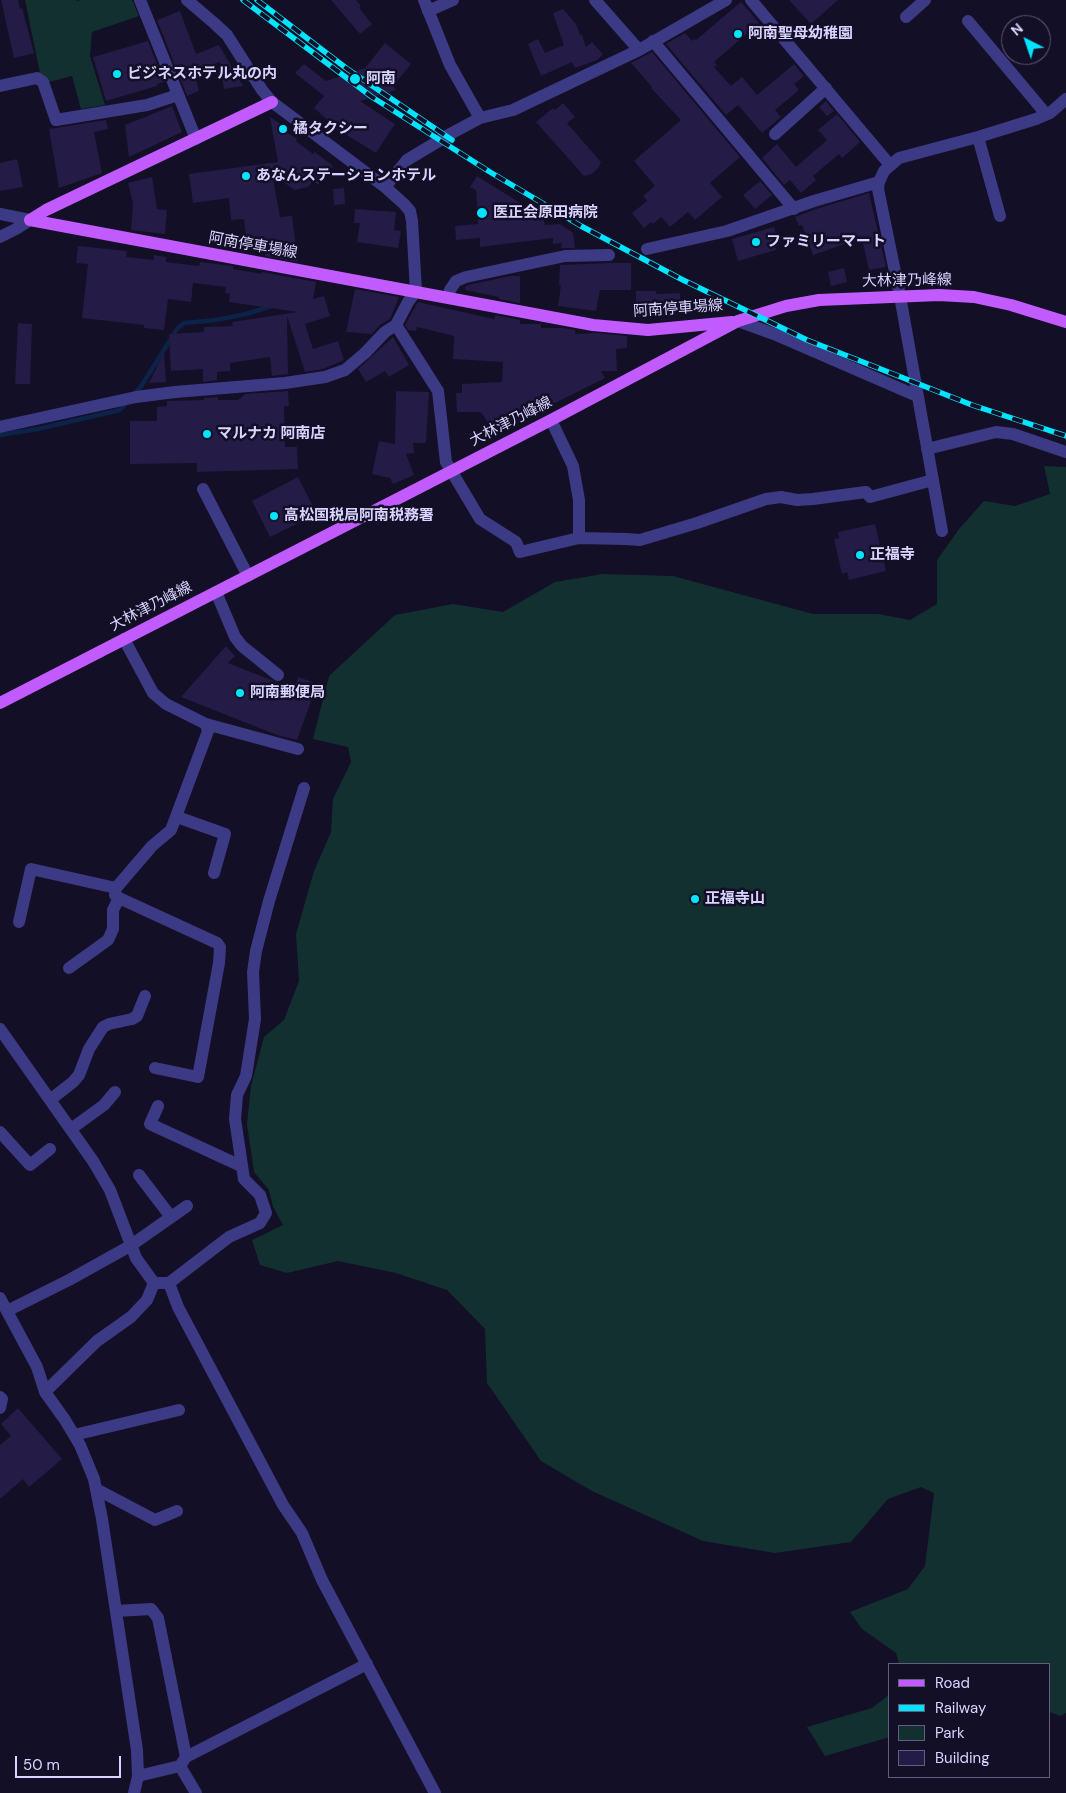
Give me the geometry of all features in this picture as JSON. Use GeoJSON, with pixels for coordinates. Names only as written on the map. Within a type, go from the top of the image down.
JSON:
{"type":"FeatureCollection","features":[{"type":"Feature","properties":{"kind":"main road"},"geometry":{"type":"LineString","coordinates":[[30,220],[46,210],[272,102]]}},
{"type":"Feature","properties":{"kind":"main road","name":"阿南停車場線"},"geometry":{"type":"LineString","coordinates":[[30,220],[593,325],[648,330],[738,321]]}},
{"type":"Feature","properties":{"kind":"main road","name":"大林津乃峰線"},"geometry":{"type":"LineString","coordinates":[[0,703],[551,420],[738,321],[786,306],[819,300],[940,295],[974,297],[1011,305],[1066,322]]}},
{"type":"Feature","properties":{"kind":"street"},"geometry":{"type":"LineString","coordinates":[[140,0],[196,139]]}},
{"type":"Feature","properties":{"kind":"street"},"geometry":{"type":"LineString","coordinates":[[0,427],[131,398],[175,392],[285,383],[325,377],[345,370],[396,325],[416,291],[410,211],[385,187],[272,102],[262,90],[227,35],[187,0]]}},
{"type":"Feature","properties":{"kind":"street"},"geometry":{"type":"LineString","coordinates":[[454,0],[426,5],[450,65],[480,118]]}},
{"type":"Feature","properties":{"kind":"street"},"geometry":{"type":"LineString","coordinates":[[595,0],[639,50]]}},
{"type":"Feature","properties":{"kind":"street"},"geometry":{"type":"LineString","coordinates":[[385,187],[407,160],[480,118],[513,110],[639,50],[726,0]]}},
{"type":"Feature","properties":{"kind":"street"},"geometry":{"type":"LineString","coordinates":[[751,0],[890,165]]}},
{"type":"Feature","properties":{"kind":"street"},"geometry":{"type":"LineString","coordinates":[[906,17],[925,0]]}},
{"type":"Feature","properties":{"kind":"street"},"geometry":{"type":"LineString","coordinates":[[968,21],[1046,114]]}},
{"type":"Feature","properties":{"kind":"street"},"geometry":{"type":"LineString","coordinates":[[653,42],[794,209]]}},
{"type":"Feature","properties":{"kind":"street"},"geometry":{"type":"LineString","coordinates":[[0,86],[37,78],[43,82],[56,120],[147,104],[178,95]]}},
{"type":"Feature","properties":{"kind":"street"},"geometry":{"type":"LineString","coordinates":[[775,134],[826,88]]}},
{"type":"Feature","properties":{"kind":"street"},"geometry":{"type":"LineString","coordinates":[[942,531],[900,296],[878,189],[879,182],[884,171],[899,158],[978,137],[1046,114],[1066,99]]}},
{"type":"Feature","properties":{"kind":"street"},"geometry":{"type":"LineString","coordinates":[[978,137],[1000,216]]}},
{"type":"Feature","properties":{"kind":"street"},"geometry":{"type":"LineString","coordinates":[[647,249],[727,231],[843,192],[879,182]]}},
{"type":"Feature","properties":{"kind":"street"},"geometry":{"type":"LineString","coordinates":[[0,214],[30,220]]}},
{"type":"Feature","properties":{"kind":"street"},"geometry":{"type":"LineString","coordinates":[[0,237],[30,220]]}},
{"type":"Feature","properties":{"kind":"street"},"geometry":{"type":"LineString","coordinates":[[448,297],[456,281],[466,277],[565,256],[609,255]]}},
{"type":"Feature","properties":{"kind":"street"},"geometry":{"type":"LineString","coordinates":[[738,321],[774,334],[917,396]]}},
{"type":"Feature","properties":{"kind":"street"},"geometry":{"type":"LineString","coordinates":[[396,325],[438,391],[446,462],[480,519],[516,542],[520,552],[579,538],[626,538],[640,540],[766,499],[782,496],[798,500],[866,492],[870,497],[933,480]]}},
{"type":"Feature","properties":{"kind":"street"},"geometry":{"type":"LineString","coordinates":[[551,420],[573,466],[579,500],[579,538]]}},
{"type":"Feature","properties":{"kind":"street"},"geometry":{"type":"LineString","coordinates":[[927,449],[996,432],[1014,434],[1066,452]]}},
{"type":"Feature","properties":{"kind":"street"},"geometry":{"type":"LineString","coordinates":[[202,489],[248,576]]}},
{"type":"Feature","properties":{"kind":"street"},"geometry":{"type":"LineString","coordinates":[[216,592],[235,637],[242,646],[278,675]]}},
{"type":"Feature","properties":{"kind":"street"},"geometry":{"type":"LineString","coordinates":[[124,639],[153,693],[166,704],[206,724],[298,750]]}},
{"type":"Feature","properties":{"kind":"street"},"geometry":{"type":"LineString","coordinates":[[69,968],[108,940],[113,929],[117,893],[152,846],[168,834],[208,731],[206,724]]}},
{"type":"Feature","properties":{"kind":"street"},"geometry":{"type":"LineString","coordinates":[[154,1283],[170,1283],[229,1237],[260,1223],[266,1213],[260,1195],[244,1179],[235,1119],[237,1096],[246,1076],[255,1019],[253,972],[256,951],[269,901],[304,788]]}},
{"type":"Feature","properties":{"kind":"street"},"geometry":{"type":"LineString","coordinates":[[176,817],[224,834],[214,873]]}},
{"type":"Feature","properties":{"kind":"street"},"geometry":{"type":"LineString","coordinates":[[19,922],[31,869],[117,893],[217,943],[220,947],[219,963],[198,1078],[154,1068]]}},
{"type":"Feature","properties":{"kind":"street"},"geometry":{"type":"LineString","coordinates":[[50,1100],[73,1082],[89,1049],[103,1027],[137,1016],[145,996]]}},
{"type":"Feature","properties":{"kind":"street"},"geometry":{"type":"LineString","coordinates":[[0,1029],[93,1161],[110,1190],[130,1246],[154,1283]]}},
{"type":"Feature","properties":{"kind":"street"},"geometry":{"type":"LineString","coordinates":[[70,1129],[104,1105],[115,1092]]}},
{"type":"Feature","properties":{"kind":"street"},"geometry":{"type":"LineString","coordinates":[[158,1106],[150,1124],[241,1166]]}},
{"type":"Feature","properties":{"kind":"street"},"geometry":{"type":"LineString","coordinates":[[0,1132],[30,1166],[50,1149]]}},
{"type":"Feature","properties":{"kind":"street"},"geometry":{"type":"LineString","coordinates":[[140,1176],[171,1218]]}},
{"type":"Feature","properties":{"kind":"street"},"geometry":{"type":"LineString","coordinates":[[7,1311],[130,1246],[187,1206]]}},
{"type":"Feature","properties":{"kind":"street"},"geometry":{"type":"LineString","coordinates":[[45,1392],[97,1342],[131,1317],[147,1300],[154,1283]]}},
{"type":"Feature","properties":{"kind":"street"},"geometry":{"type":"LineString","coordinates":[[170,1283],[178,1307],[283,1504],[302,1533],[322,1580],[435,1793]]}},
{"type":"Feature","properties":{"kind":"street"},"geometry":{"type":"LineString","coordinates":[[0,1299],[37,1368],[45,1392],[66,1420],[74,1435],[94,1480],[102,1519],[137,1750],[138,1776],[134,1793]]}},
{"type":"Feature","properties":{"kind":"street"},"geometry":{"type":"LineString","coordinates":[[0,1396],[2,1399],[0,1408]]}},
{"type":"Feature","properties":{"kind":"street"},"geometry":{"type":"LineString","coordinates":[[74,1435],[179,1410]]}},
{"type":"Feature","properties":{"kind":"street"},"geometry":{"type":"LineString","coordinates":[[96,1489],[155,1520],[177,1511]]}},
{"type":"Feature","properties":{"kind":"street"},"geometry":{"type":"LineString","coordinates":[[116,1611],[151,1609],[158,1618],[183,1762],[196,1793]]}},
{"type":"Feature","properties":{"kind":"street"},"geometry":{"type":"LineString","coordinates":[[138,1776],[183,1762],[366,1664]]}},
{"type":"Feature","properties":{"kind":"green space"},"geometry":{"type":"Polygon","coordinates":[[[25,0],[132,0],[139,16],[92,32],[90,56],[105,105],[81,109],[72,76],[49,82],[40,73],[25,0]]]}},
{"type":"Feature","properties":{"kind":"green space"},"geometry":{"type":"Polygon","coordinates":[[[1044,466],[1066,467],[1066,1713],[1060,1716],[1051,1712],[1051,1663],[899,1663],[896,1653],[862,1629],[850,1612],[908,1589],[925,1566],[934,1493],[921,1487],[888,1499],[851,1542],[775,1553],[703,1541],[592,1491],[541,1461],[487,1383],[485,1329],[447,1290],[396,1273],[338,1261],[287,1273],[260,1265],[252,1240],[283,1225],[273,1207],[269,1190],[254,1172],[247,1124],[251,1086],[264,1037],[284,1020],[299,981],[296,934],[314,871],[331,832],[333,799],[351,762],[348,747],[313,739],[329,676],[395,615],[453,604],[503,612],[555,582],[603,574],[673,576],[813,614],[878,614],[910,620],[937,604],[937,560],[959,529],[984,501],[1015,506],[1050,494],[1044,466]]]}},
{"type":"Feature","properties":{"kind":"green space"},"geometry":{"type":"Polygon","coordinates":[[[888,1696],[888,1738],[825,1756],[807,1727],[872,1708],[888,1696]]]}},
{"type":"Feature","properties":{"kind":"building"},"geometry":{"type":"Polygon","coordinates":[[[1,0],[18,0],[20,9],[22,8],[34,53],[14,58],[1,0]]]}},
{"type":"Feature","properties":{"kind":"building"},"geometry":{"type":"Polygon","coordinates":[[[331,0],[356,0],[361,6],[359,8],[372,24],[360,34],[331,0]]]}},
{"type":"Feature","properties":{"kind":"building"},"geometry":{"type":"Polygon","coordinates":[[[789,0],[838,0],[811,24],[789,0]]]}},
{"type":"Feature","properties":{"kind":"building"},"geometry":{"type":"Polygon","coordinates":[[[741,2],[759,23],[714,62],[717,65],[714,67],[731,86],[742,77],[757,95],[794,64],[804,76],[794,84],[799,90],[775,110],[781,117],[762,133],[738,105],[726,115],[666,44],[685,33],[692,41],[696,40],[741,2]]]}},
{"type":"Feature","properties":{"kind":"building"},"geometry":{"type":"Polygon","coordinates":[[[563,9],[576,24],[586,47],[592,42],[603,54],[597,60],[575,68],[572,62],[541,76],[528,44],[538,39],[545,53],[564,45],[553,13],[563,9]]]}},
{"type":"Feature","properties":{"kind":"building"},"geometry":{"type":"Polygon","coordinates":[[[180,11],[196,54],[219,45],[243,86],[224,89],[220,62],[194,72],[199,91],[187,96],[157,20],[180,11]]]}},
{"type":"Feature","properties":{"kind":"building"},"geometry":{"type":"Polygon","coordinates":[[[148,41],[164,82],[157,84],[157,86],[106,101],[93,57],[148,41]]]}},
{"type":"Feature","properties":{"kind":"building"},"geometry":{"type":"Polygon","coordinates":[[[385,43],[411,64],[393,86],[396,90],[360,101],[395,124],[376,153],[329,124],[330,122],[314,108],[324,96],[295,73],[304,64],[326,81],[365,68],[385,43]]]}},
{"type":"Feature","properties":{"kind":"building"},"geometry":{"type":"Polygon","coordinates":[[[652,52],[740,157],[710,183],[722,197],[695,220],[688,212],[670,227],[661,217],[653,224],[651,222],[644,228],[632,213],[647,201],[643,196],[655,186],[634,161],[681,120],[631,63],[652,52]]]}},
{"type":"Feature","properties":{"kind":"building"},"geometry":{"type":"Polygon","coordinates":[[[826,101],[834,111],[827,116],[819,107],[826,101]]]}},
{"type":"Feature","properties":{"kind":"building"},"geometry":{"type":"Polygon","coordinates":[[[563,103],[575,117],[567,123],[601,162],[592,174],[584,176],[536,122],[553,108],[555,110],[563,103]]]}},
{"type":"Feature","properties":{"kind":"building"},"geometry":{"type":"Polygon","coordinates":[[[172,106],[182,132],[129,157],[125,125],[172,106]]]}},
{"type":"Feature","properties":{"kind":"building"},"geometry":{"type":"Polygon","coordinates":[[[837,114],[860,142],[842,158],[839,154],[813,176],[816,180],[801,193],[790,180],[784,185],[762,158],[777,144],[796,167],[827,140],[818,130],[837,114]]]}},
{"type":"Feature","properties":{"kind":"building"},"geometry":{"type":"Polygon","coordinates":[[[270,117],[285,127],[283,130],[297,139],[296,141],[313,154],[315,152],[333,166],[318,185],[313,181],[308,187],[294,190],[272,173],[280,217],[292,216],[298,262],[265,256],[266,243],[247,245],[244,219],[231,220],[229,198],[193,203],[189,174],[278,162],[270,117]]]}},
{"type":"Feature","properties":{"kind":"building"},"geometry":{"type":"Polygon","coordinates":[[[106,120],[108,129],[94,132],[102,173],[59,188],[49,129],[106,120]]]}},
{"type":"Feature","properties":{"kind":"building"},"geometry":{"type":"Polygon","coordinates":[[[17,159],[23,187],[0,191],[0,163],[17,159]]]}},
{"type":"Feature","properties":{"kind":"building"},"geometry":{"type":"Polygon","coordinates":[[[477,176],[543,217],[545,225],[560,224],[573,233],[575,248],[561,248],[562,243],[553,244],[553,238],[480,247],[480,238],[456,240],[455,226],[478,224],[476,190],[470,187],[477,176]]]}},
{"type":"Feature","properties":{"kind":"building"},"geometry":{"type":"Polygon","coordinates":[[[152,177],[157,209],[167,210],[165,234],[131,230],[133,203],[128,183],[152,177]]]}},
{"type":"Feature","properties":{"kind":"building"},"geometry":{"type":"Polygon","coordinates":[[[760,181],[772,195],[755,209],[743,195],[760,181]]]}},
{"type":"Feature","properties":{"kind":"building"},"geometry":{"type":"Polygon","coordinates":[[[344,188],[345,204],[334,205],[333,189],[344,188]]]}},
{"type":"Feature","properties":{"kind":"building"},"geometry":{"type":"Polygon","coordinates":[[[869,193],[886,267],[869,270],[862,238],[813,255],[802,225],[799,226],[795,217],[869,193]]]}},
{"type":"Feature","properties":{"kind":"building"},"geometry":{"type":"Polygon","coordinates":[[[355,209],[396,212],[394,230],[401,231],[398,248],[357,242],[360,223],[354,223],[355,209]]]}},
{"type":"Feature","properties":{"kind":"building"},"geometry":{"type":"Polygon","coordinates":[[[774,227],[778,240],[774,241],[776,250],[738,261],[732,239],[774,227]]]}},
{"type":"Feature","properties":{"kind":"building"},"geometry":{"type":"Polygon","coordinates":[[[78,246],[127,251],[126,257],[154,260],[154,255],[166,257],[166,262],[199,266],[200,262],[233,266],[233,269],[262,274],[262,272],[316,282],[313,299],[324,296],[330,316],[305,324],[313,349],[338,341],[344,360],[323,369],[305,372],[287,316],[288,374],[272,376],[270,357],[230,363],[230,371],[217,372],[217,380],[203,382],[203,369],[171,371],[169,334],[204,332],[204,327],[233,326],[232,322],[298,312],[229,302],[230,294],[225,293],[226,287],[193,283],[191,302],[168,299],[164,330],[144,328],[144,325],[82,318],[88,264],[76,263],[78,246]]]}},
{"type":"Feature","properties":{"kind":"building"},"geometry":{"type":"Polygon","coordinates":[[[631,263],[631,290],[600,290],[596,311],[558,306],[561,285],[559,285],[560,265],[631,263]]]}},
{"type":"Feature","properties":{"kind":"building"},"geometry":{"type":"Polygon","coordinates":[[[844,268],[847,282],[831,286],[828,272],[844,268]]]}},
{"type":"Feature","properties":{"kind":"building"},"geometry":{"type":"Polygon","coordinates":[[[510,276],[520,276],[520,303],[465,290],[468,285],[510,276]]]}},
{"type":"Feature","properties":{"kind":"building"},"geometry":{"type":"Polygon","coordinates":[[[355,289],[399,297],[390,319],[380,325],[372,334],[346,332],[355,289]]]}},
{"type":"Feature","properties":{"kind":"building"},"geometry":{"type":"Polygon","coordinates":[[[636,291],[656,291],[656,294],[680,293],[680,307],[657,308],[657,317],[636,317],[636,291]]]}},
{"type":"Feature","properties":{"kind":"building"},"geometry":{"type":"Polygon","coordinates":[[[418,302],[494,319],[495,315],[520,320],[520,324],[541,324],[541,328],[575,330],[575,334],[596,333],[627,336],[627,348],[616,349],[617,371],[601,371],[605,378],[495,433],[481,412],[457,412],[456,393],[462,393],[462,384],[502,382],[503,362],[453,359],[454,336],[417,327],[416,331],[408,330],[405,325],[418,302]]]}},
{"type":"Feature","properties":{"kind":"building"},"geometry":{"type":"Polygon","coordinates":[[[18,323],[32,324],[30,384],[15,384],[18,323]]]}},
{"type":"Feature","properties":{"kind":"building"},"geometry":{"type":"Polygon","coordinates":[[[393,337],[409,365],[389,377],[385,371],[366,382],[358,369],[393,337]]]}},
{"type":"Feature","properties":{"kind":"building"},"geometry":{"type":"Polygon","coordinates":[[[164,353],[166,382],[149,383],[164,353]]]}},
{"type":"Feature","properties":{"kind":"building","name":"マルナカ 阿南店"},"geometry":{"type":"Polygon","coordinates":[[[288,391],[289,406],[284,406],[285,447],[297,447],[298,469],[197,472],[197,463],[130,464],[130,421],[157,421],[157,407],[167,406],[167,401],[204,400],[204,398],[218,397],[218,400],[238,400],[245,394],[288,391]]]}},
{"type":"Feature","properties":{"kind":"building"},"geometry":{"type":"Polygon","coordinates":[[[396,391],[429,392],[426,443],[413,443],[414,453],[406,454],[414,475],[393,484],[390,478],[372,474],[379,441],[395,444],[396,391]]]}},
{"type":"Feature","properties":{"kind":"building"},"geometry":{"type":"Polygon","coordinates":[[[298,477],[317,514],[270,537],[252,501],[298,477]]]}},
{"type":"Feature","properties":{"kind":"building","name":"正福寺"},"geometry":{"type":"Polygon","coordinates":[[[875,524],[886,571],[849,580],[847,572],[842,574],[834,539],[839,538],[838,532],[875,524]]]}},
{"type":"Feature","properties":{"kind":"building"},"geometry":{"type":"Polygon","coordinates":[[[226,646],[235,656],[228,663],[294,689],[298,677],[313,682],[314,693],[297,740],[277,735],[181,697],[226,646]]]}},
{"type":"Feature","properties":{"kind":"building"},"geometry":{"type":"Polygon","coordinates":[[[18,1408],[62,1459],[29,1487],[23,1479],[0,1499],[0,1445],[11,1436],[1,1424],[18,1408]]]}},
{"type":"Feature","properties":{"kind":"waterway"},"geometry":{"type":"LineString","coordinates":[[134,394],[142,385],[177,329],[184,323],[216,320],[272,306]]}},
{"type":"Feature","properties":{"kind":"waterway"},"geometry":{"type":"LineString","coordinates":[[0,435],[38,429],[120,410],[127,402]]}},
{"type":"Feature","properties":{"kind":"railway"},"geometry":{"type":"LineString","coordinates":[[243,0],[372,97],[490,172],[581,226],[681,279],[807,340],[972,405],[1066,436]]}},
{"type":"Feature","properties":{"kind":"railway"},"geometry":{"type":"LineString","coordinates":[[257,0],[346,68],[452,140]]}},
{"type":"Feature","properties":{"kind":"place","name":"阿南聖母幼稚園"},"geometry":{"type":"Point","coordinates":[738,34]}},
{"type":"Feature","properties":{"kind":"place","name":"ビジネスホテル丸の内"},"geometry":{"type":"Point","coordinates":[117,74]}},
{"type":"Feature","properties":{"kind":"place","name":"阿南"},"geometry":{"type":"Point","coordinates":[355,79]}},
{"type":"Feature","properties":{"kind":"place","name":"橘タクシー"},"geometry":{"type":"Point","coordinates":[283,129]}},
{"type":"Feature","properties":{"kind":"place","name":"あなんステーションホテル"},"geometry":{"type":"Point","coordinates":[246,176]}},
{"type":"Feature","properties":{"kind":"place","name":"医正会原田病院"},"geometry":{"type":"Point","coordinates":[482,213]}},
{"type":"Feature","properties":{"kind":"place","name":"ファミリーマート"},"geometry":{"type":"Point","coordinates":[756,242]}},
{"type":"Feature","properties":{"kind":"place","name":"マルナカ 阿南店"},"geometry":{"type":"Point","coordinates":[207,434]}},
{"type":"Feature","properties":{"kind":"place","name":"高松国税局阿南税務署"},"geometry":{"type":"Point","coordinates":[274,516]}},
{"type":"Feature","properties":{"kind":"place","name":"正福寺"},"geometry":{"type":"Point","coordinates":[860,555]}},
{"type":"Feature","properties":{"kind":"place","name":"阿南郵便局"},"geometry":{"type":"Point","coordinates":[240,693]}},
{"type":"Feature","properties":{"kind":"place","name":"正福寺山"},"geometry":{"type":"Point","coordinates":[695,899]}}]}
